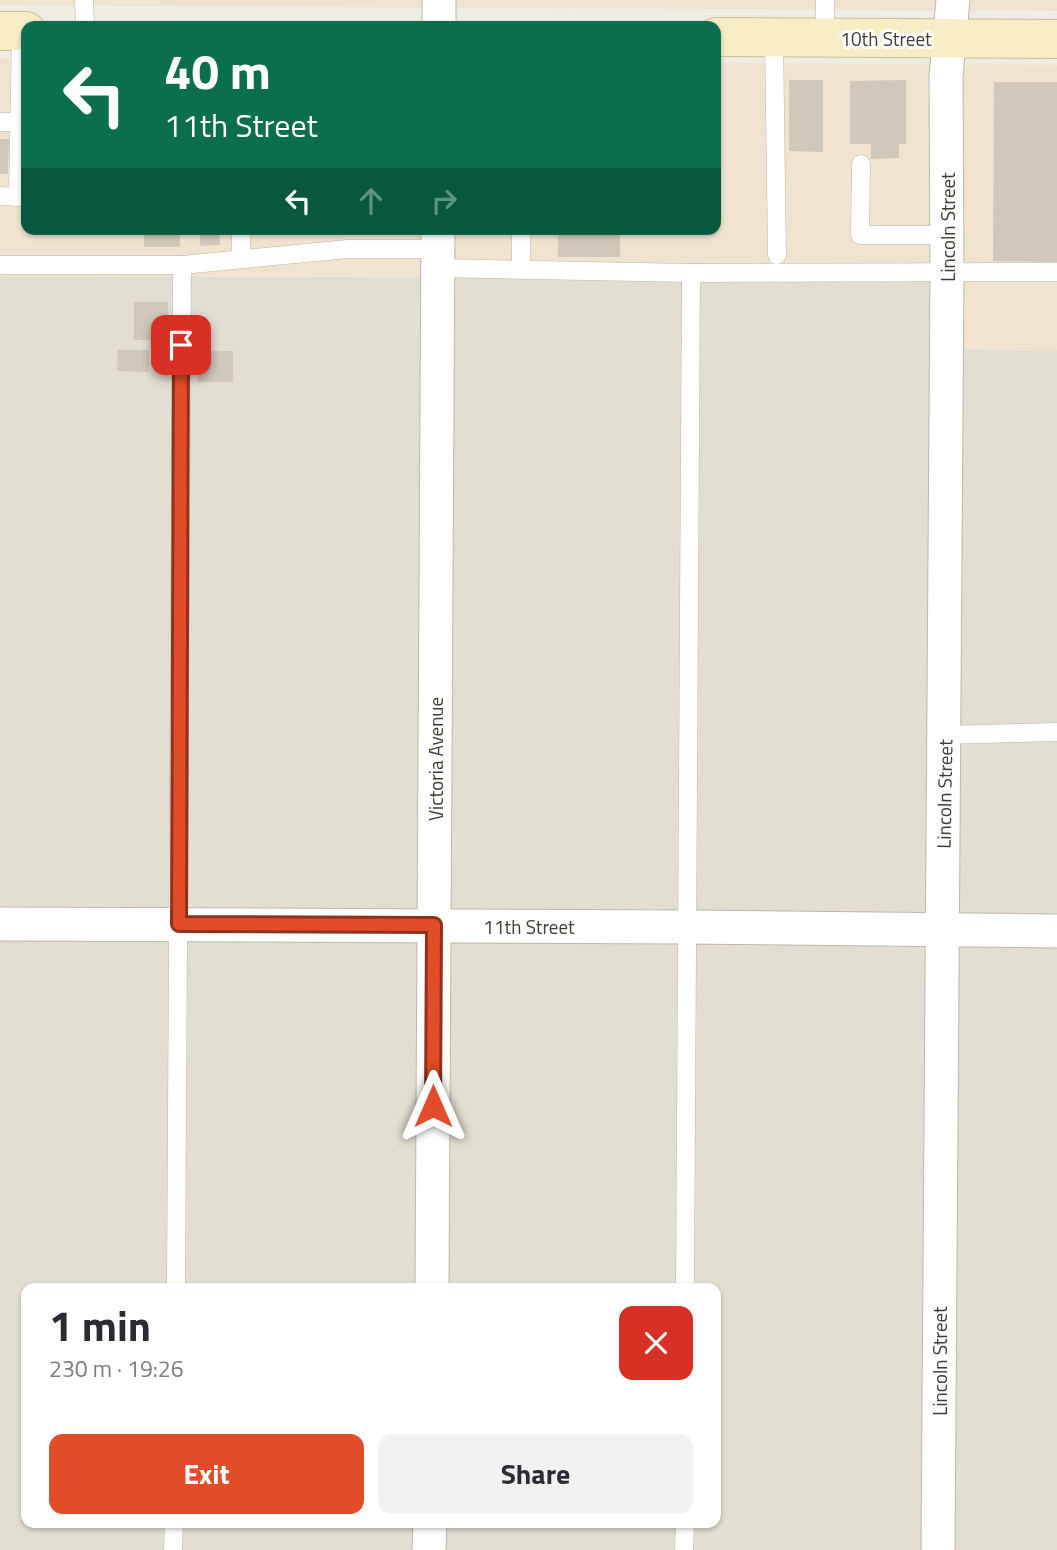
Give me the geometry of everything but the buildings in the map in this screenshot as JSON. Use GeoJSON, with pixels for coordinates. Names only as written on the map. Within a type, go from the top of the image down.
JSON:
{"type":"FeatureCollection","features":[{"type":"Feature","properties":{"kind":"street"},"geometry":{"type":"LineString","coordinates":[[439,0],[439,21]]}},
{"type":"Feature","properties":{"kind":"street","name":"Lincoln Street"},"geometry":{"type":"LineString","coordinates":[[938,1550],[946,77],[953,0]]}},
{"type":"Feature","properties":{"kind":"street","name":"10th Street"},"geometry":{"type":"LineString","coordinates":[[721,37],[1057,40]]}},
{"type":"Feature","properties":{"kind":"street","name":"Victoria Avenue"},"geometry":{"type":"LineString","coordinates":[[432,1283],[438,249]]}},
{"type":"Feature","properties":{"kind":"street","name":"11th Street"},"geometry":{"type":"LineString","coordinates":[[0,924],[1057,931]]}},
{"type":"Feature","properties":{"kind":"street"},"geometry":{"type":"LineString","coordinates":[[429,1550],[430,1528]]}},
{"type":"Feature","properties":{"kind":"lane"},"geometry":{"type":"LineString","coordinates":[[84,0],[85,21]]}},
{"type":"Feature","properties":{"kind":"lane"},"geometry":{"type":"LineString","coordinates":[[825,0],[825,38]]}},
{"type":"Feature","properties":{"kind":"lane"},"geometry":{"type":"LineString","coordinates":[[16,31],[21,70]]}},
{"type":"Feature","properties":{"kind":"lane"},"geometry":{"type":"LineString","coordinates":[[774,37],[778,255]]}},
{"type":"Feature","properties":{"kind":"lane"},"geometry":{"type":"LineString","coordinates":[[0,122],[21,121]]}},
{"type":"Feature","properties":{"kind":"lane"},"geometry":{"type":"LineString","coordinates":[[0,197],[18,197],[21,151]]}},
{"type":"Feature","properties":{"kind":"lane"},"geometry":{"type":"LineString","coordinates":[[860,164],[860,235],[947,235]]}},
{"type":"Feature","properties":{"kind":"lane"},"geometry":{"type":"LineString","coordinates":[[241,235],[241,259]]}},
{"type":"Feature","properties":{"kind":"lane"},"geometry":{"type":"LineString","coordinates":[[522,235],[522,270]]}},
{"type":"Feature","properties":{"kind":"lane"},"geometry":{"type":"LineString","coordinates":[[0,265],[182,265],[348,250],[438,249],[522,270],[691,273],[1057,272]]}},
{"type":"Feature","properties":{"kind":"lane"},"geometry":{"type":"LineString","coordinates":[[176,1283],[182,265]]}},
{"type":"Feature","properties":{"kind":"lane"},"geometry":{"type":"LineString","coordinates":[[685,1283],[691,273]]}},
{"type":"Feature","properties":{"kind":"lane"},"geometry":{"type":"LineString","coordinates":[[944,735],[1057,732]]}},
{"type":"Feature","properties":{"kind":"lane"},"geometry":{"type":"LineString","coordinates":[[173,1528],[173,1550]]}},
{"type":"Feature","properties":{"kind":"lane"},"geometry":{"type":"LineString","coordinates":[[684,1528],[684,1550]]}},
{"type":"Feature","properties":{"kind":"shaded area"},"geometry":{"type":"Polygon","coordinates":[[[0,0],[1057,0],[1057,11],[0,5],[0,0]]]}},
{"type":"Feature","properties":{"kind":"shaded area"},"geometry":{"type":"Polygon","coordinates":[[[0,58],[21,58],[21,235],[721,235],[721,63],[1057,65],[1057,351],[943,349],[943,279],[0,276],[0,58]]]}},
{"type":"Feature","properties":{"kind":"shaded area"},"geometry":{"type":"Polygon","coordinates":[[[0,276],[943,279],[943,349],[1057,351],[1057,1550],[0,1550],[0,276]]]}},
{"type":"Feature","properties":{"kind":"route"},"geometry":{"type":"LineString","coordinates":[[181,345],[179,924],[434,925],[433,1106]]}}]}
